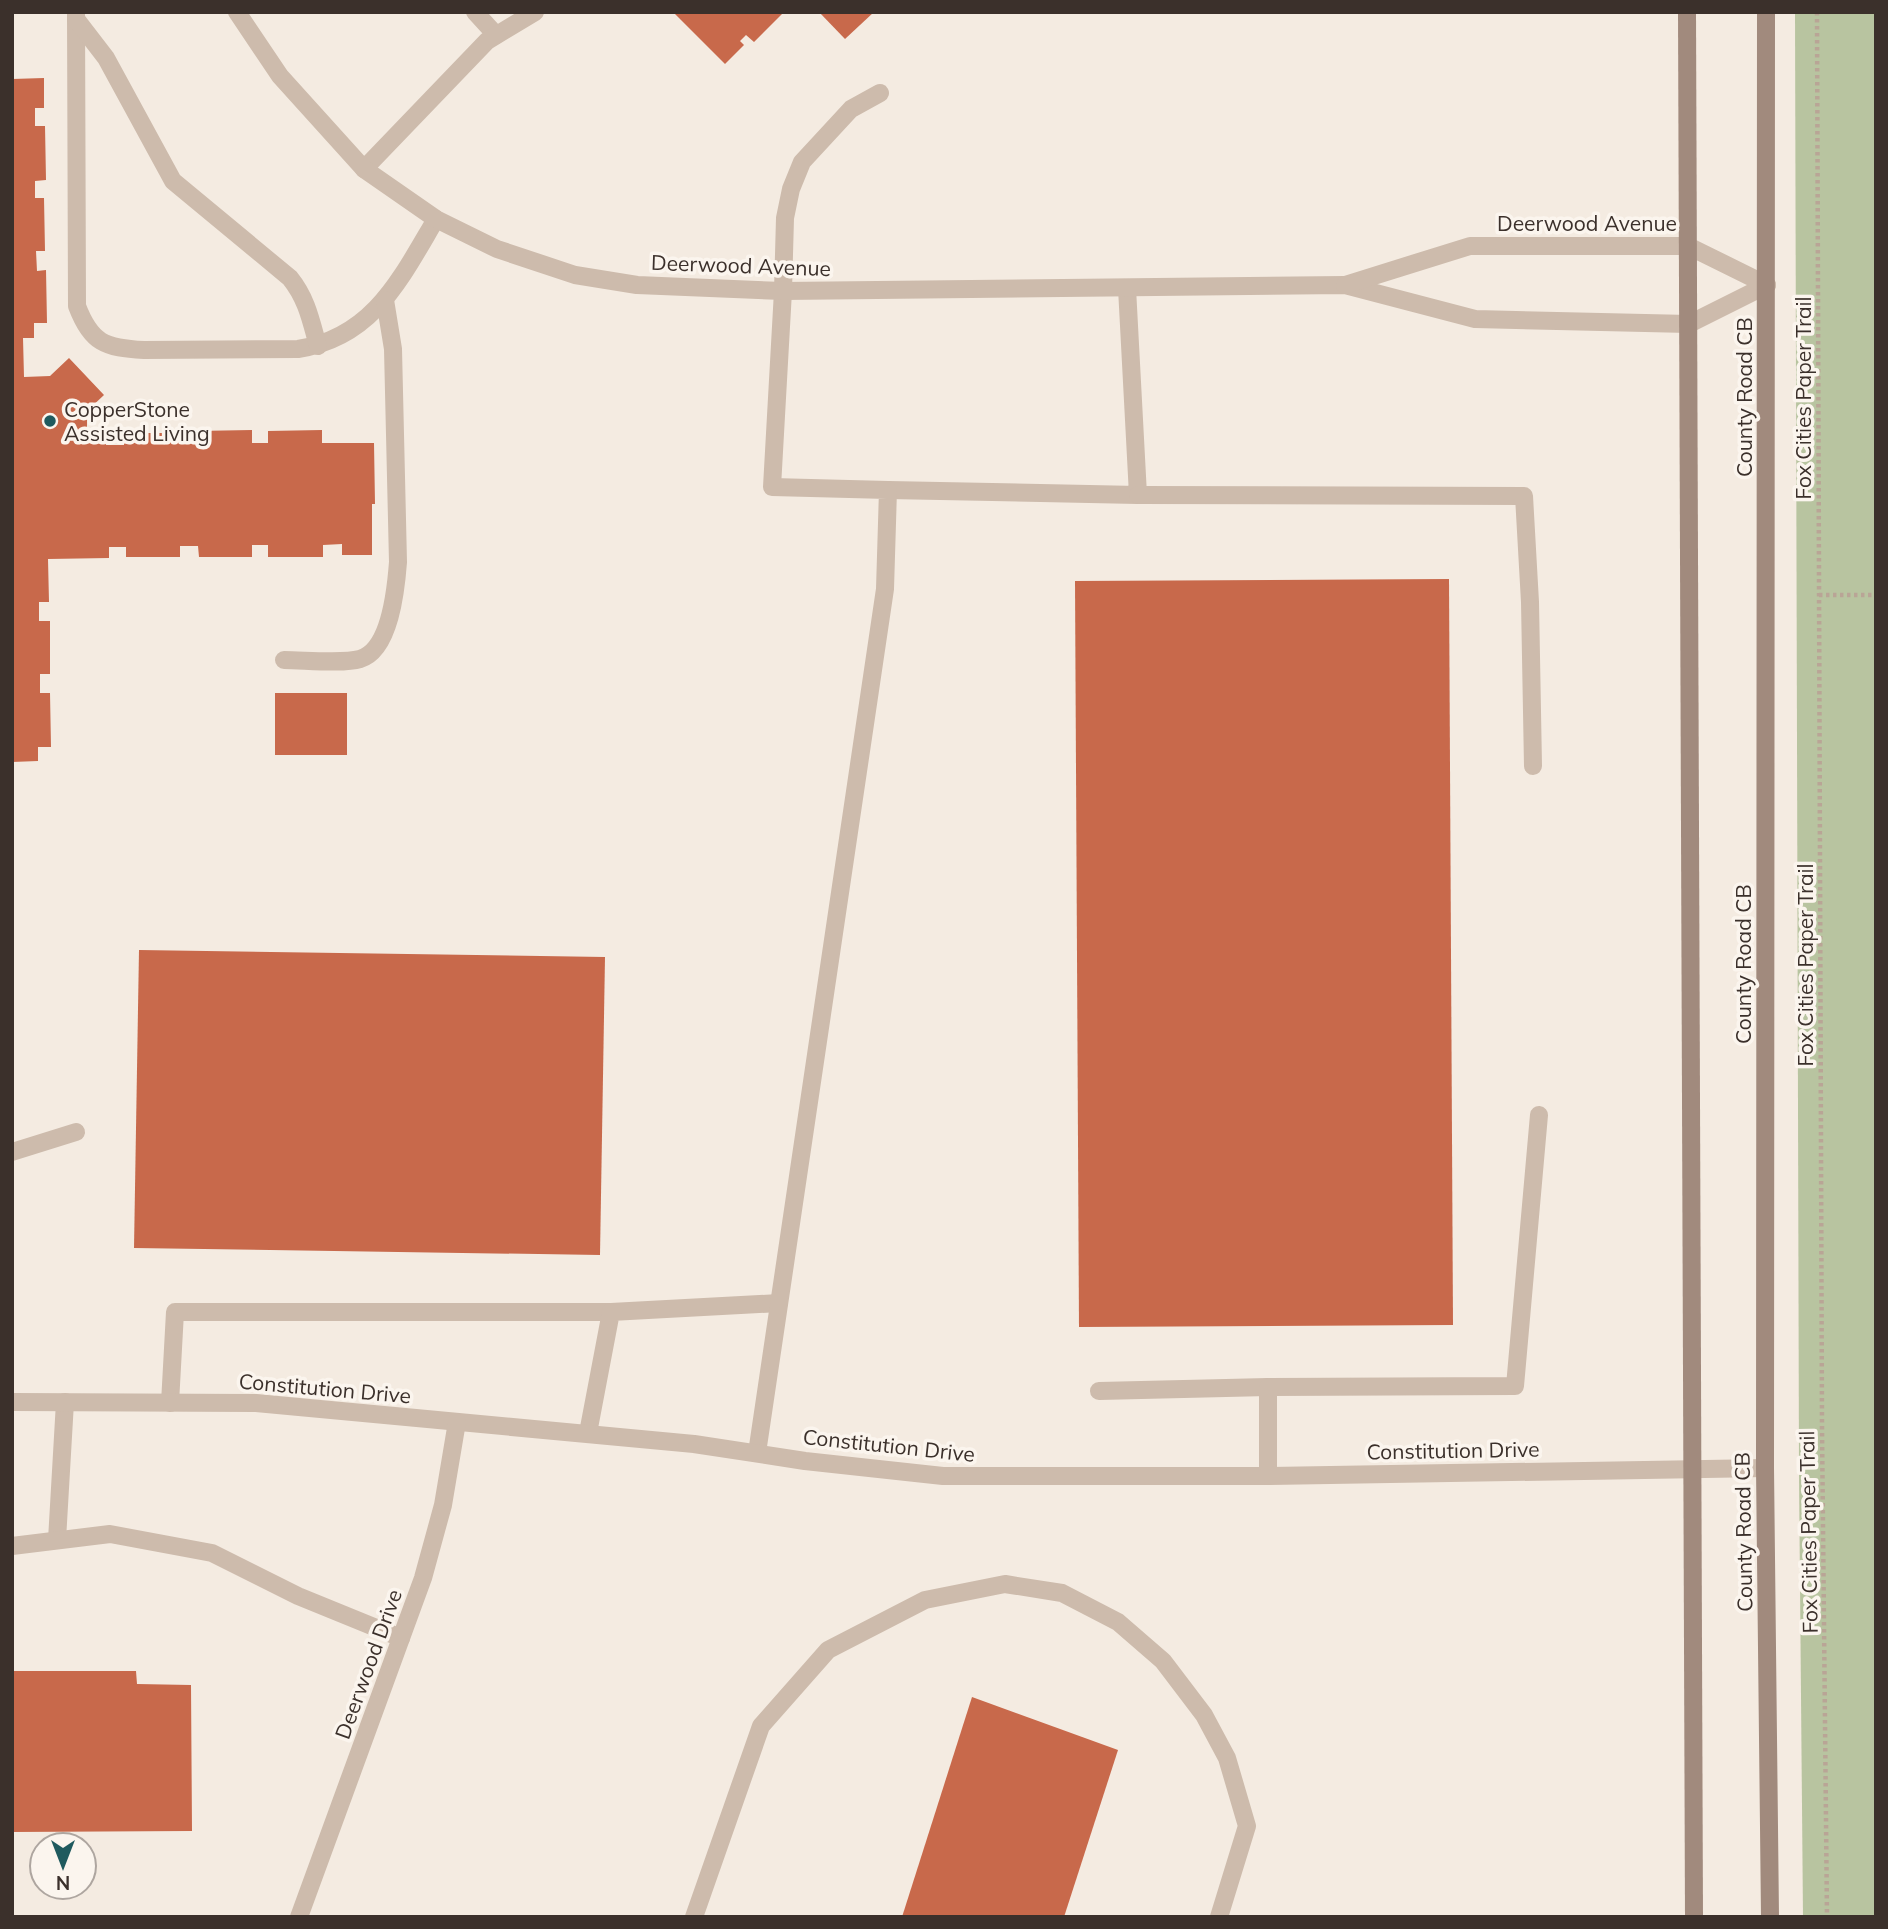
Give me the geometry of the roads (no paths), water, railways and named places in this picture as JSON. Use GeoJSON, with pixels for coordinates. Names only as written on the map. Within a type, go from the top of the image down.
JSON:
{"type":"FeatureCollection","features":[{"type":"Feature","properties":{"kind":"main road"},"geometry":{"type":"LineString","coordinates":[[1687,12],[1694,1917]]}},
{"type":"Feature","properties":{"kind":"main road","name":"County Road CB"},"geometry":{"type":"LineString","coordinates":[[1766,12],[1765,1468],[1770,1917]]}},
{"type":"Feature","properties":{"kind":"street","name":"Deerwood Avenue"},"geometry":{"type":"LineString","coordinates":[[237,12],[279,76],[364,169],[436,219],[497,249],[575,275],[637,285],[783,291],[1345,285],[1475,319],[1689,324],[1767,285]]}},
{"type":"Feature","properties":{"kind":"street"},"geometry":{"type":"LineString","coordinates":[[475,12],[496,35]]}},
{"type":"Feature","properties":{"kind":"street"},"geometry":{"type":"LineString","coordinates":[[364,169],[487,41],[535,12]]}},
{"type":"Feature","properties":{"kind":"street"},"geometry":{"type":"LineString","coordinates":[[76,16],[76,306],[84,326],[99,342],[121,349],[298,349],[318,346],[337,339],[374,313],[436,219]]}},
{"type":"Feature","properties":{"kind":"street"},"geometry":{"type":"LineString","coordinates":[[76,16],[106,58],[173,181],[290,278],[301,292],[318,346]]}},
{"type":"Feature","properties":{"kind":"street"},"geometry":{"type":"LineString","coordinates":[[880,93],[851,109],[803,162],[791,189],[785,218],[772,487],[1138,495],[1524,496],[1530,602],[1533,766]]}},
{"type":"Feature","properties":{"kind":"street","name":"Deerwood Avenue"},"geometry":{"type":"LineString","coordinates":[[1345,285],[1470,246],[1688,246],[1767,285]]}},
{"type":"Feature","properties":{"kind":"street"},"geometry":{"type":"LineString","coordinates":[[1127,288],[1138,495]]}},
{"type":"Feature","properties":{"kind":"street"},"geometry":{"type":"LineString","coordinates":[[284,660],[357,660],[370,655],[381,640],[390,617],[398,562],[393,349],[385,300]]}},
{"type":"Feature","properties":{"kind":"street"},"geometry":{"type":"LineString","coordinates":[[757,1453],[885,589],[888,490]]}},
{"type":"Feature","properties":{"kind":"street"},"geometry":{"type":"LineString","coordinates":[[1099,1391],[1515,1386],[1539,1115]]}},
{"type":"Feature","properties":{"kind":"street"},"geometry":{"type":"LineString","coordinates":[[12,1152],[76,1132]]}},
{"type":"Feature","properties":{"kind":"street"},"geometry":{"type":"LineString","coordinates":[[170,1403],[175,1312],[611,1312],[779,1303]]}},
{"type":"Feature","properties":{"kind":"street"},"geometry":{"type":"LineString","coordinates":[[588,1433],[611,1312]]}},
{"type":"Feature","properties":{"kind":"street"},"geometry":{"type":"LineString","coordinates":[[1268,1387],[1268,1476]]}},
{"type":"Feature","properties":{"kind":"street","name":"Constitution Drive"},"geometry":{"type":"LineString","coordinates":[[12,1402],[256,1403],[694,1444],[943,1476],[1268,1476],[1765,1468]]}},
{"type":"Feature","properties":{"kind":"street"},"geometry":{"type":"LineString","coordinates":[[57,1540],[65,1402]]}},
{"type":"Feature","properties":{"kind":"street","name":"Deerwood Drive"},"geometry":{"type":"LineString","coordinates":[[299,1917],[423,1578],[443,1505],[457,1422]]}},
{"type":"Feature","properties":{"kind":"street"},"geometry":{"type":"LineString","coordinates":[[12,1546],[110,1534],[212,1553],[298,1596],[401,1638]]}},
{"type":"Feature","properties":{"kind":"street"},"geometry":{"type":"LineString","coordinates":[[694,1917],[761,1726],[828,1650],[925,1600],[1006,1584],[1062,1593],[1118,1622],[1163,1661],[1204,1715],[1227,1758],[1247,1826],[1219,1917]]}},
{"type":"Feature","properties":{"kind":"place","name":"CopperStone Assisted Living"},"geometry":{"type":"Point","coordinates":[50,421]}}]}
